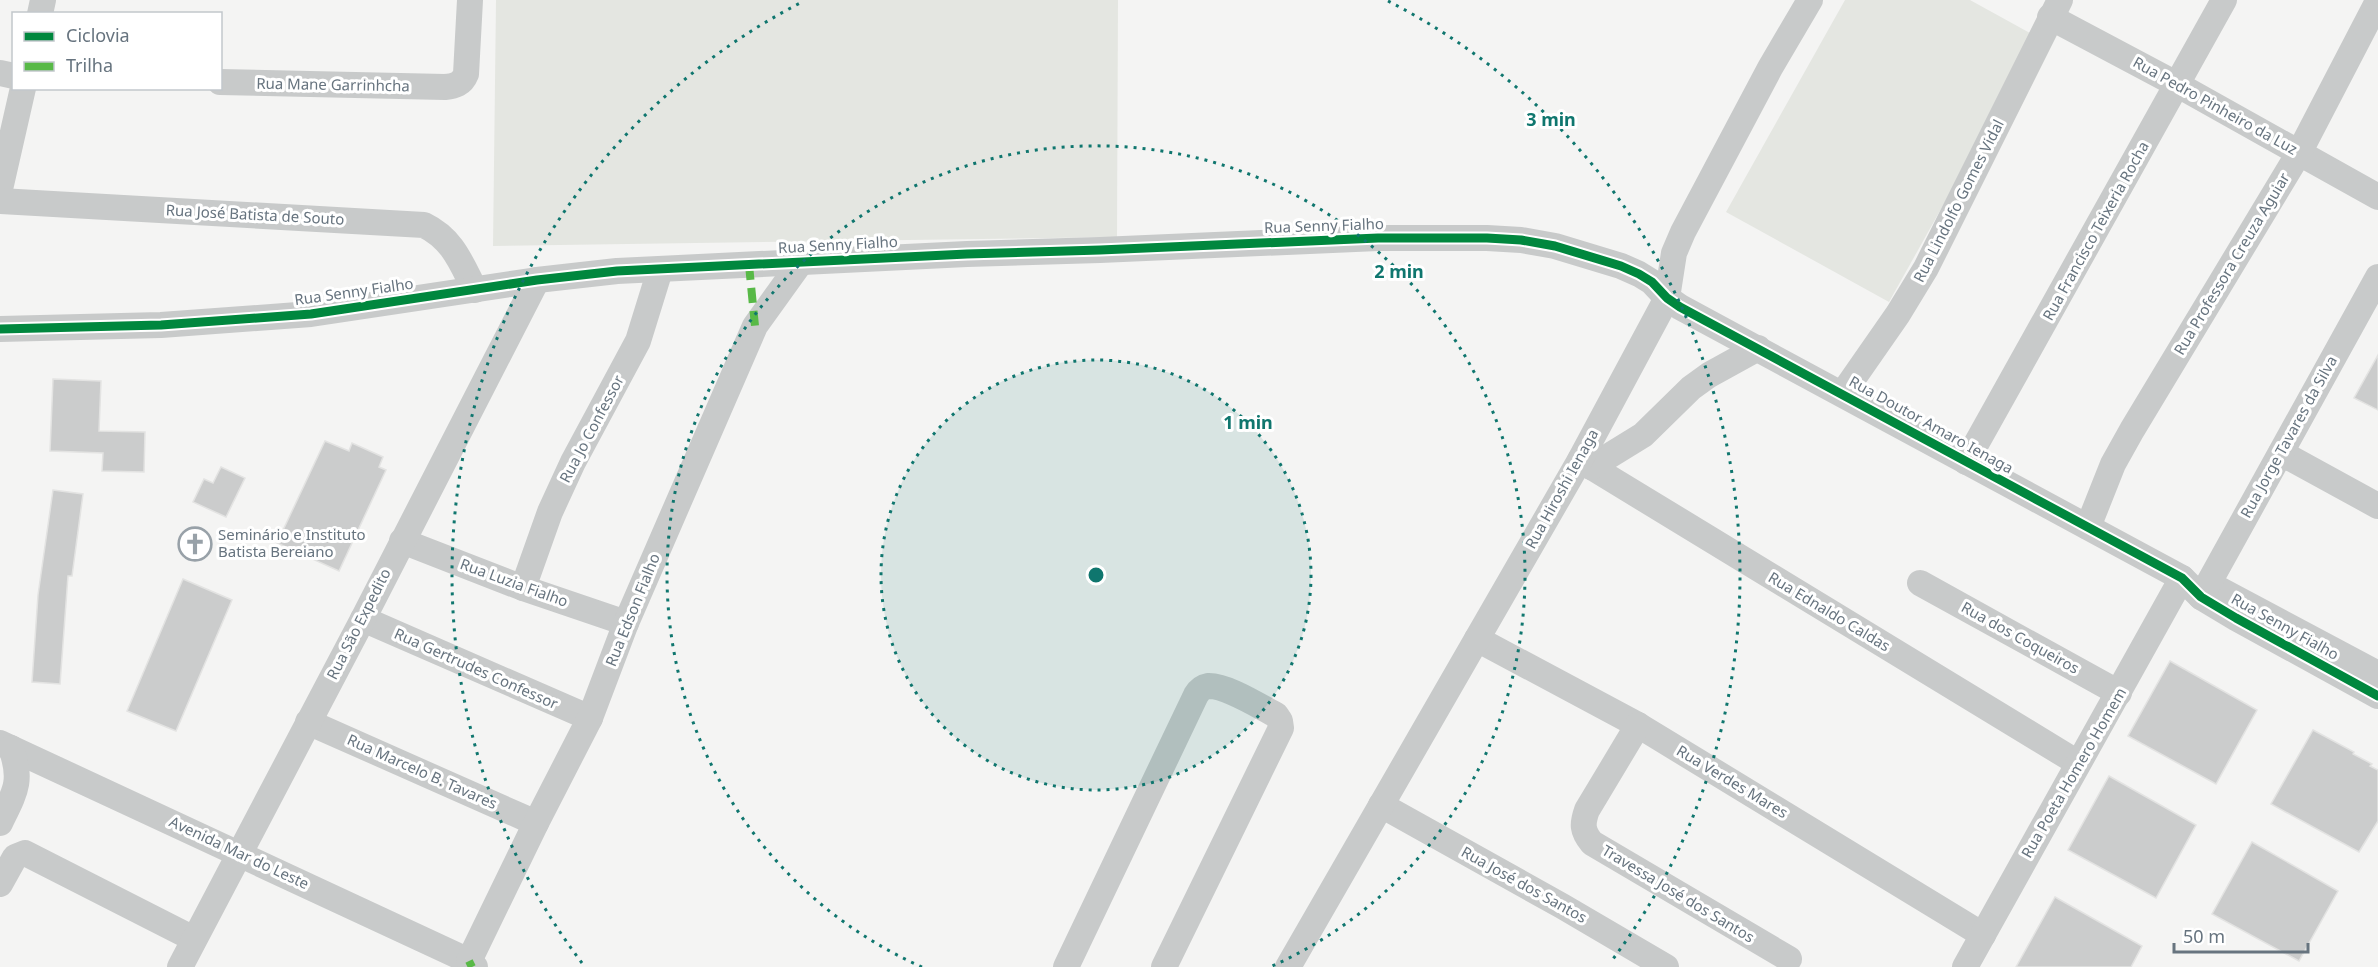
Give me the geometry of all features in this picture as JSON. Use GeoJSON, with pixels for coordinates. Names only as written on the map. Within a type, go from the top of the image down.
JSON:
{"type":"FeatureCollection","features":[{"type":"Feature","properties":{"kind":"street","name":"Rua Mane Garrinhcha"},"geometry":{"type":"LineString","coordinates":[[222,82],[455,86],[463,80],[466,74],[470,0]]}},
{"type":"Feature","properties":{"kind":"street","name":"Rua Hiroshi Ienaga"},"geometry":{"type":"LineString","coordinates":[[1288,967],[1477,639],[1585,463],[1667,298],[1674,253],[1683,232],[1770,68],[1810,0]]}},
{"type":"Feature","properties":{"kind":"street","name":"Rua Francisco Teixeria Rocha"},"geometry":{"type":"LineString","coordinates":[[1966,462],[2224,0]]}},
{"type":"Feature","properties":{"kind":"street","name":"Rua Professora Creuza Aguiar"},"geometry":{"type":"LineString","coordinates":[[2088,527],[2114,464],[2132,430],[2299,153],[2378,1]]}},
{"type":"Feature","properties":{"kind":"street","name":"Rua Pedro Pinheiro da Luz"},"geometry":{"type":"LineString","coordinates":[[2055,9],[2178,85],[2378,197]]}},
{"type":"Feature","properties":{"kind":"street","name":"Rua Lindolfo Gomes Vidal"},"geometry":{"type":"LineString","coordinates":[[1843,393],[1898,314],[1926,268],[2055,9]]}},
{"type":"Feature","properties":{"kind":"street"},"geometry":{"type":"LineString","coordinates":[[0,189],[23,90]]}},
{"type":"Feature","properties":{"kind":"street","name":"Rua José Batista de Souto"},"geometry":{"type":"LineString","coordinates":[[0,201],[424,225],[440,232],[451,244],[475,290]]}},
{"type":"Feature","properties":{"kind":"street","name":"Rua Senny Fialho"},"geometry":{"type":"LineString","coordinates":[[0,329],[161,325],[311,314],[588,273],[967,254],[1378,238],[1487,238],[1521,240],[1555,246],[1621,266],[1652,282],[1667,298]]}},
{"type":"Feature","properties":{"kind":"street","name":"Rua Edson Fialho"},"geometry":{"type":"LineString","coordinates":[[472,964],[536,823],[590,718],[626,623],[755,326],[801,262]]}},
{"type":"Feature","properties":{"kind":"street","name":"Rua Jo Confessor"},"geometry":{"type":"LineString","coordinates":[[524,588],[550,512],[573,462],[638,341],[660,270]]}},
{"type":"Feature","properties":{"kind":"street","name":"Rua Jorge Tavares da Silva"},"geometry":{"type":"LineString","coordinates":[[2204,590],[2378,277]]}},
{"type":"Feature","properties":{"kind":"street","name":"Rua São Expedito"},"geometry":{"type":"LineString","coordinates":[[180,967],[363,619],[537,279]]}},
{"type":"Feature","properties":{"kind":"street","name":"Rua Doutor Amaro Ienaga"},"geometry":{"type":"LineString","coordinates":[[1667,298],[2182,578]]}},
{"type":"Feature","properties":{"kind":"street"},"geometry":{"type":"LineString","coordinates":[[1585,463],[1643,435],[1691,388],[1708,375],[1758,348]]}},
{"type":"Feature","properties":{"kind":"street"},"geometry":{"type":"LineString","coordinates":[[2281,453],[2378,506]]}},
{"type":"Feature","properties":{"kind":"street","name":"Rua Ednaldo Caldas"},"geometry":{"type":"LineString","coordinates":[[1585,463],[2078,763]]}},
{"type":"Feature","properties":{"kind":"street","name":"Rua Luzia Fialho"},"geometry":{"type":"LineString","coordinates":[[402,541],[524,588],[626,623]]}},
{"type":"Feature","properties":{"kind":"street","name":"Rua Senny Fialho"},"geometry":{"type":"LineString","coordinates":[[2182,578],[2378,674]]}},
{"type":"Feature","properties":{"kind":"street","name":"Rua Poeta Homero Homem"},"geometry":{"type":"LineString","coordinates":[[1965,967],[2182,578]]}},
{"type":"Feature","properties":{"kind":"street","name":"Rua dos Coqueiros"},"geometry":{"type":"LineString","coordinates":[[1920,584],[2119,693]]}},
{"type":"Feature","properties":{"kind":"street","name":"Rua Senny Fialho"},"geometry":{"type":"LineString","coordinates":[[2204,590],[2236,618],[2378,696]]}},
{"type":"Feature","properties":{"kind":"street","name":"Rua Gertrudes Confessor"},"geometry":{"type":"LineString","coordinates":[[363,619],[590,718]]}},
{"type":"Feature","properties":{"kind":"street","name":"Rua Verdes Mares"},"geometry":{"type":"LineString","coordinates":[[1477,639],[1638,725],[1983,935]]}},
{"type":"Feature","properties":{"kind":"street"},"geometry":{"type":"LineString","coordinates":[[1066,967],[1196,694],[1201,688],[1208,686],[1221,688],[1276,715],[1281,728],[1164,967]]}},
{"type":"Feature","properties":{"kind":"street","name":"Rua Marcelo B. Tavares"},"geometry":{"type":"LineString","coordinates":[[308,722],[536,823]]}},
{"type":"Feature","properties":{"kind":"street","name":"Travessa José dos Santos"},"geometry":{"type":"LineString","coordinates":[[1638,725],[1587,810],[1582,824],[1585,835],[1592,843],[1789,959]]}},
{"type":"Feature","properties":{"kind":"street"},"geometry":{"type":"LineString","coordinates":[[0,823],[18,781],[17,764],[5,745]]}},
{"type":"Feature","properties":{"kind":"street","name":"Avenida Mar do Leste"},"geometry":{"type":"LineString","coordinates":[[5,745],[239,852],[472,964]]}},
{"type":"Feature","properties":{"kind":"street","name":"Rua José dos Santos"},"geometry":{"type":"LineString","coordinates":[[1381,805],[1666,967]]}},
{"type":"Feature","properties":{"kind":"street"},"geometry":{"type":"LineString","coordinates":[[0,884],[15,857],[26,853],[194,939]]}},
{"type":"Feature","properties":{"kind":"shaded area"},"geometry":{"type":"Polygon","coordinates":[[[496,0],[1118,0],[1117,237],[493,246],[496,0]]]}},
{"type":"Feature","properties":{"kind":"shaded area"},"geometry":{"type":"Polygon","coordinates":[[[1845,0],[1970,0],[2037,37],[1889,302],[1726,212],[1845,0]]]}},
{"type":"Feature","properties":{"kind":"building"},"geometry":{"type":"Polygon","coordinates":[[[2378,355],[2378,410],[2354,398],[2378,355]]]}},
{"type":"Feature","properties":{"kind":"building"},"geometry":{"type":"Polygon","coordinates":[[[53,379],[101,381],[99,431],[145,432],[144,472],[102,471],[103,453],[50,451],[53,379]]]}},
{"type":"Feature","properties":{"kind":"building"},"geometry":{"type":"Polygon","coordinates":[[[325,441],[349,451],[352,443],[383,457],[379,467],[386,470],[339,571],[277,543],[325,441]]]}},
{"type":"Feature","properties":{"kind":"building"},"geometry":{"type":"Polygon","coordinates":[[[221,467],[245,478],[226,517],[193,502],[204,479],[213,483],[221,467]]]}},
{"type":"Feature","properties":{"kind":"building"},"geometry":{"type":"Polygon","coordinates":[[[53,490],[83,494],[72,576],[68,576],[60,684],[32,682],[38,595],[53,490]]]}},
{"type":"Feature","properties":{"kind":"building"},"geometry":{"type":"Polygon","coordinates":[[[183,579],[232,600],[176,731],[127,711],[183,579]]]}},
{"type":"Feature","properties":{"kind":"building"},"geometry":{"type":"Polygon","coordinates":[[[2170,661],[2257,710],[2216,784],[2128,736],[2170,661]]]}},
{"type":"Feature","properties":{"kind":"building"},"geometry":{"type":"Polygon","coordinates":[[[2313,730],[2354,752],[2353,754],[2372,764],[2370,766],[2378,770],[2378,821],[2359,852],[2271,804],[2313,730]]]}},
{"type":"Feature","properties":{"kind":"building"},"geometry":{"type":"Polygon","coordinates":[[[2109,776],[2196,825],[2156,898],[2068,850],[2109,776]]]}},
{"type":"Feature","properties":{"kind":"building"},"geometry":{"type":"Polygon","coordinates":[[[2252,842],[2338,891],[2299,961],[2212,914],[2252,842]]]}},
{"type":"Feature","properties":{"kind":"building"},"geometry":{"type":"Polygon","coordinates":[[[2055,897],[2142,946],[2131,967],[2016,967],[2055,897]]]}},
{"type":"Feature","properties":{"kind":"marked path"},"geometry":{"type":"LineString","coordinates":[[749,265],[755,326]]}},
{"type":"Feature","properties":{"kind":"marked path"},"geometry":{"type":"LineString","coordinates":[[469,961],[472,967]]}},
{"type":"Feature","properties":{"kind":"cycle path"},"geometry":{"type":"LineString","coordinates":[[0,329],[161,325],[311,314],[537,280],[617,271],[967,254],[1378,238],[1521,240],[1555,246],[1621,266],[1639,274],[1652,282],[1667,298],[1680,307],[2182,578],[2201,597],[2378,696]]}},
{"type":"Feature","properties":{"kind":"place","name":"Seminário e Instituto Batista Bereiano"},"geometry":{"type":"Point","coordinates":[195,544]}}]}
